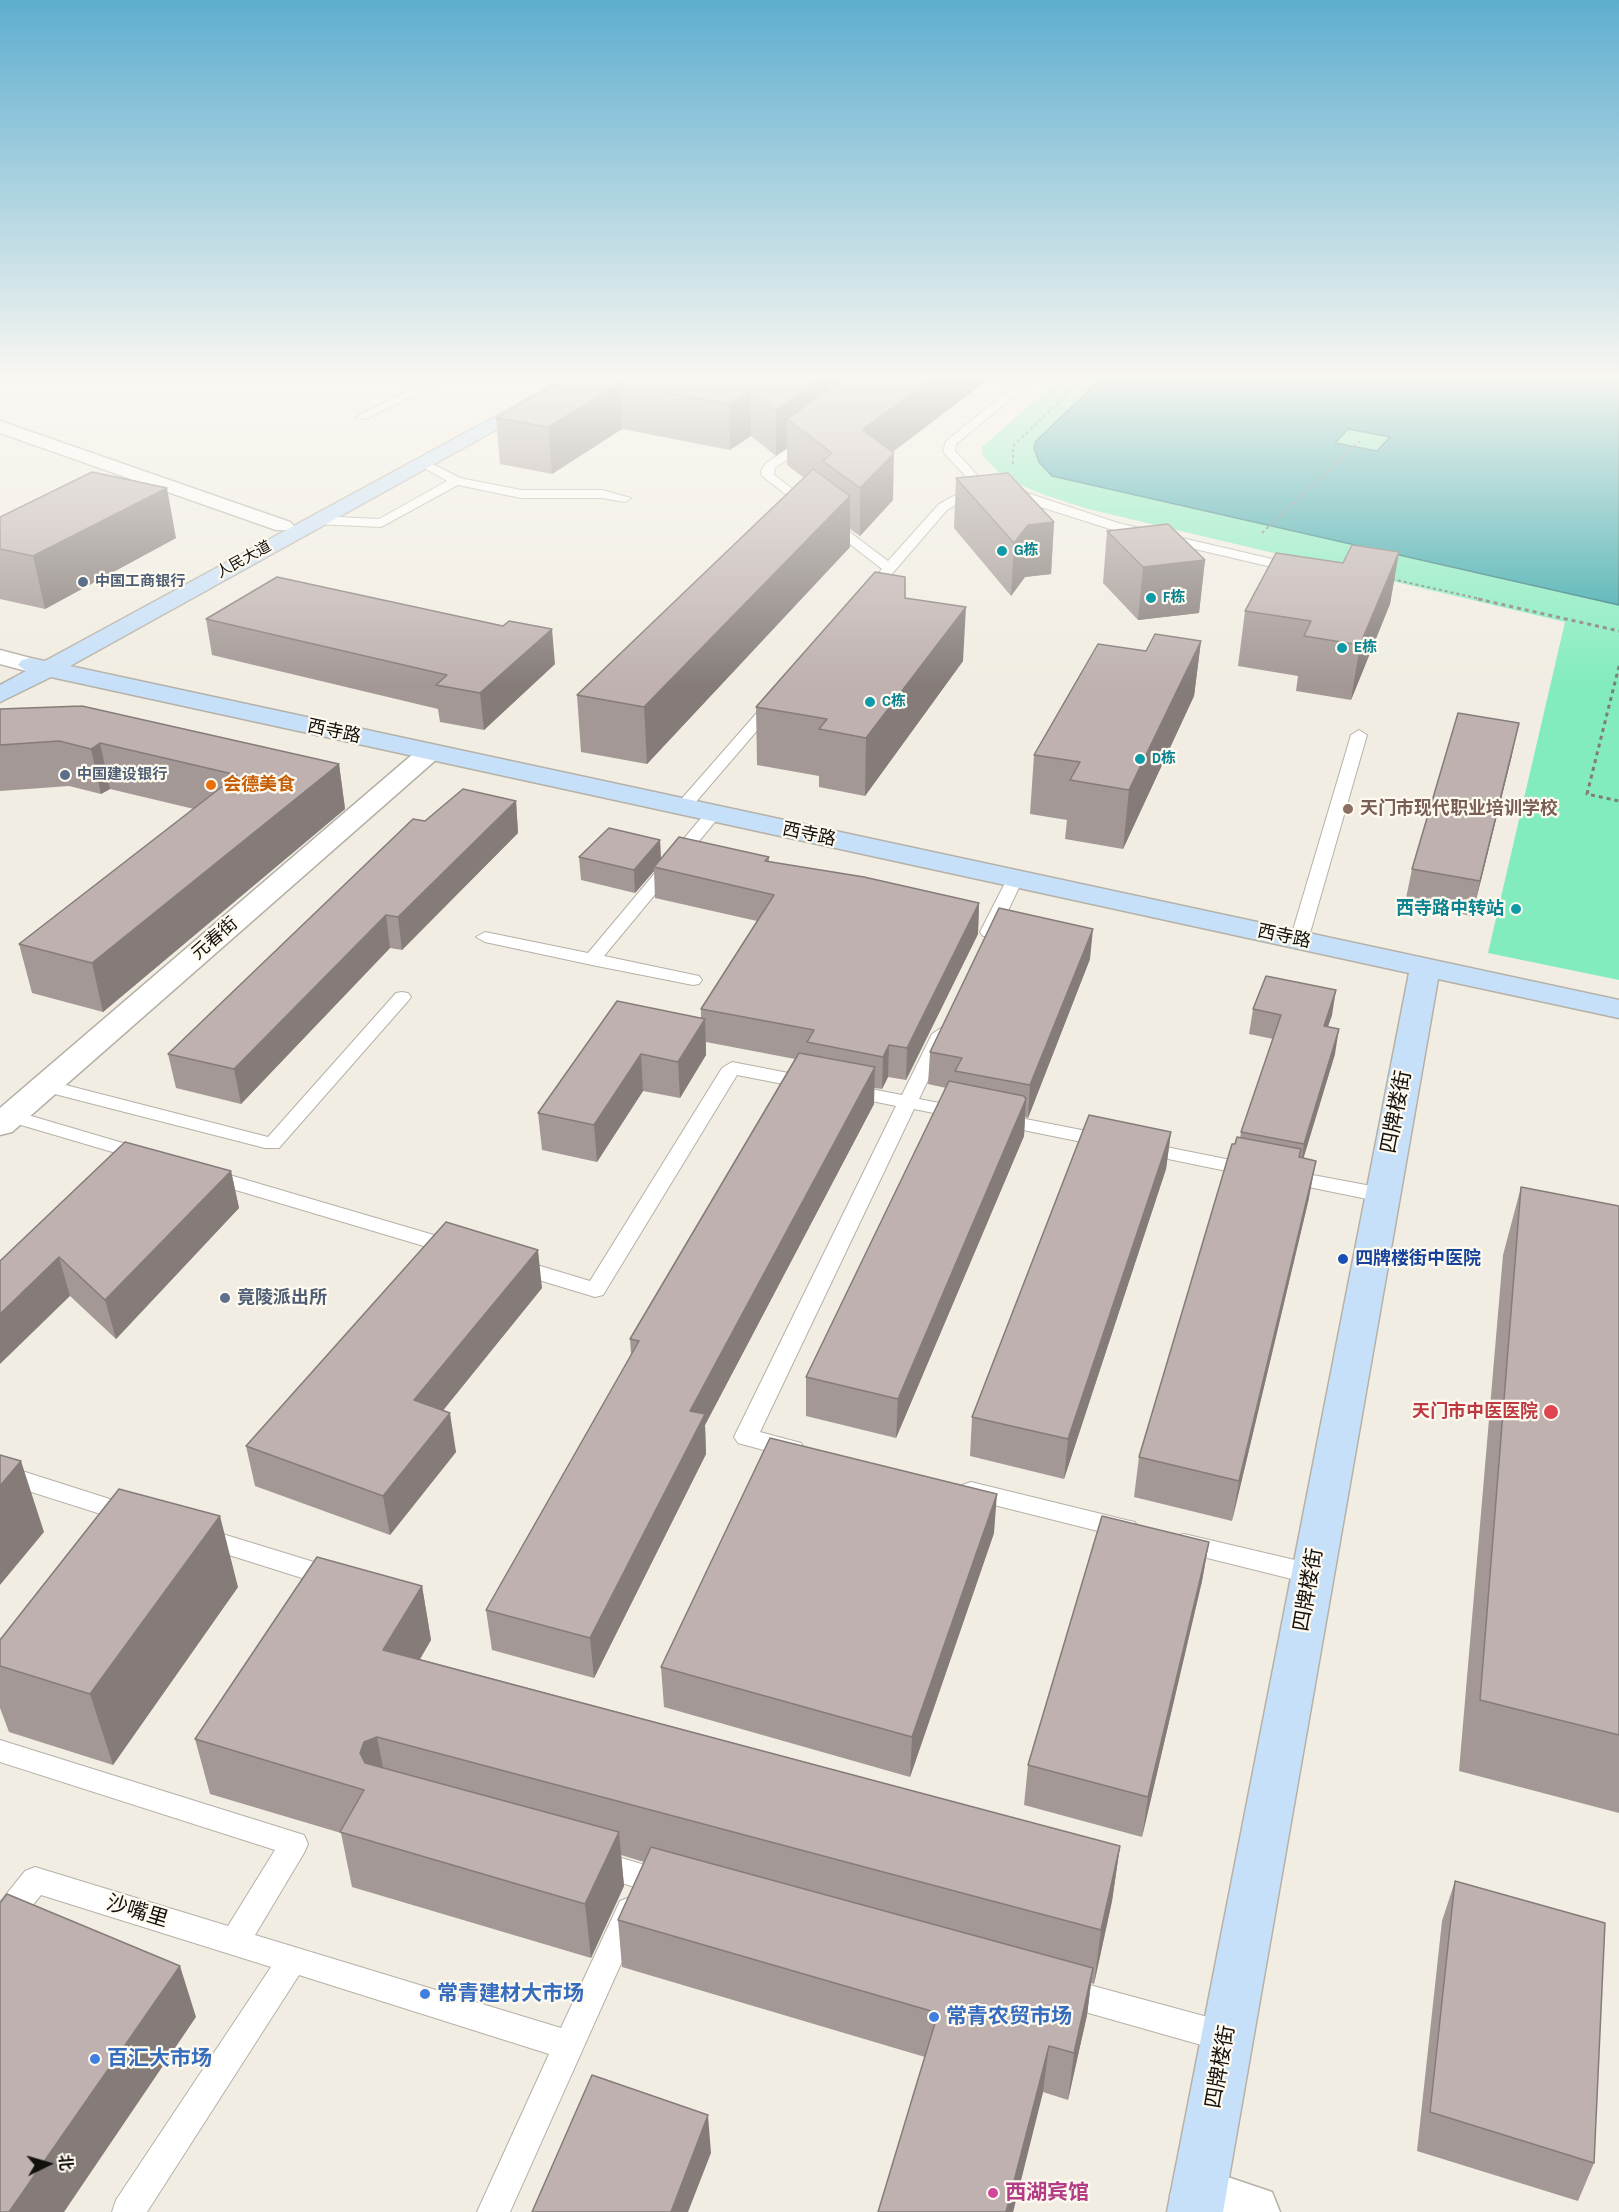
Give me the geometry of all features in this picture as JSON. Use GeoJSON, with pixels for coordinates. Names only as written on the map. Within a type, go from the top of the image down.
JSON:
{"type":"FeatureCollection","features":[{"type":"Feature","properties":{"kind":"street"},"geometry":{"type":"LineString","coordinates":[[150,479],[284,526]]}},
{"type":"Feature","properties":{"kind":"street","name":"人民大道"},"geometry":{"type":"LineString","coordinates":[[0,695],[39,667],[284,526],[371,479]]}},
{"type":"Feature","properties":{"kind":"street","name":"人民大道"},"geometry":{"type":"LineString","coordinates":[[0,682],[39,667],[393,479]]}},
{"type":"Feature","properties":{"kind":"street","name":"西寺路"},"geometry":{"type":"LineString","coordinates":[[0,657],[429,753],[1619,1009]]}},
{"type":"Feature","properties":{"kind":"street","name":"元春街"},"geometry":{"type":"LineString","coordinates":[[5,1121],[429,753]]}},
{"type":"Feature","properties":{"kind":"street","name":"四牌楼街"},"geometry":{"type":"LineString","coordinates":[[1196,2204],[1425,968]]}},
{"type":"Feature","properties":{"kind":"street"},"geometry":{"type":"LineString","coordinates":[[1196,2204],[1252,2212]]}},
{"type":"Feature","properties":{"kind":"lane"},"geometry":{"type":"LineString","coordinates":[[453,479],[521,494],[602,494],[625,498]]}},
{"type":"Feature","properties":{"kind":"lane"},"geometry":{"type":"LineString","coordinates":[[772,479],[889,568]]}},
{"type":"Feature","properties":{"kind":"lane"},"geometry":{"type":"LineString","coordinates":[[974,479],[984,485],[1114,526],[1315,573]]}},
{"type":"Feature","properties":{"kind":"lane"},"geometry":{"type":"LineString","coordinates":[[316,520],[381,524],[456,481]]}},
{"type":"Feature","properties":{"kind":"lane"},"geometry":{"type":"LineString","coordinates":[[859,604],[943,507],[970,490],[984,485]]}},
{"type":"Feature","properties":{"kind":"lane"},"geometry":{"type":"LineString","coordinates":[[683,807],[782,692]]}},
{"type":"Feature","properties":{"kind":"lane"},"geometry":{"type":"LineString","coordinates":[[1299,940],[1359,735]]}},
{"type":"Feature","properties":{"kind":"lane"},"geometry":{"type":"LineString","coordinates":[[592,960],[713,814]]}},
{"type":"Feature","properties":{"kind":"lane"},"geometry":{"type":"LineString","coordinates":[[979,953],[1015,879]]}},
{"type":"Feature","properties":{"kind":"lane"},"geometry":{"type":"LineString","coordinates":[[485,937],[693,980]]}},
{"type":"Feature","properties":{"kind":"lane"},"geometry":{"type":"LineString","coordinates":[[45,1086],[272,1144],[402,997]]}},
{"type":"Feature","properties":{"kind":"lane"},"geometry":{"type":"LineString","coordinates":[[816,1454],[747,1437],[949,1017]]}},
{"type":"Feature","properties":{"kind":"lane"},"geometry":{"type":"LineString","coordinates":[[503,1262],[595,1290],[732,1068],[1382,1195]]}},
{"type":"Feature","properties":{"kind":"lane"},"geometry":{"type":"LineString","coordinates":[[5,1121],[160,1160]]}},
{"type":"Feature","properties":{"kind":"lane"},"geometry":{"type":"LineString","coordinates":[[194,1171],[469,1252]]}},
{"type":"Feature","properties":{"kind":"lane"},"geometry":{"type":"LineString","coordinates":[[0,1473],[147,1520]]}},
{"type":"Feature","properties":{"kind":"lane"},"geometry":{"type":"LineString","coordinates":[[954,1487],[1312,1574]]}},
{"type":"Feature","properties":{"kind":"lane"},"geometry":{"type":"LineString","coordinates":[[182,1530],[318,1573]]}},
{"type":"Feature","properties":{"kind":"lane"},"geometry":{"type":"LineString","coordinates":[[0,1751],[294,1844],[235,1942]]}},
{"type":"Feature","properties":{"kind":"lane"},"geometry":{"type":"LineString","coordinates":[[578,1858],[690,1890]]}},
{"type":"Feature","properties":{"kind":"lane"},"geometry":{"type":"LineString","coordinates":[[493,2212],[645,1877]]}},
{"type":"Feature","properties":{"kind":"lane","name":"沙嘴里"},"geometry":{"type":"LineString","coordinates":[[0,1924],[35,1880],[568,2045]]}},
{"type":"Feature","properties":{"kind":"lane"},"geometry":{"type":"LineString","coordinates":[[128,2212],[292,1960]]}},
{"type":"Feature","properties":{"kind":"lane"},"geometry":{"type":"LineString","coordinates":[[1032,1983],[1226,2037]]}},
{"type":"Feature","properties":{"kind":"path"},"geometry":{"type":"LineString","coordinates":[[1281,516],[1320,479]]}},
{"type":"Feature","properties":{"kind":"path"},"geometry":{"type":"LineString","coordinates":[[1619,666],[1587,794],[1619,801]]}},
{"type":"Feature","properties":{"kind":"green space"},"geometry":{"type":"Polygon","coordinates":[[[1007,479],[1619,479],[1619,980],[1488,953],[1565,622],[1088,509],[1007,479]]]}},
{"type":"Feature","properties":{"kind":"water"},"geometry":{"type":"Polygon","coordinates":[[[1066,479],[1619,479],[1619,605],[1066,479]]]}},
{"type":"Feature","properties":{"kind":"building"},"geometry":{"type":"Polygon","coordinates":[[[77,479],[126,479],[167,488],[33,556],[0,549],[0,517],[77,479]]]}},
{"type":"Feature","properties":{"kind":"building"},"geometry":{"type":"Polygon","coordinates":[[[802,479],[827,479],[850,496],[644,707],[577,695],[802,479]]]}},
{"type":"Feature","properties":{"kind":"building"},"geometry":{"type":"Polygon","coordinates":[[[848,479],[869,479],[860,488],[848,479]]]}},
{"type":"Feature","properties":{"kind":"building"},"geometry":{"type":"Polygon","coordinates":[[[957,479],[1014,479],[1054,522],[1028,525],[1014,543],[957,479]]]}},
{"type":"Feature","properties":{"kind":"building"},"geometry":{"type":"Polygon","coordinates":[[[1168,524],[1205,560],[1143,567],[1107,531],[1168,524]]]}},
{"type":"Feature","properties":{"kind":"building"},"geometry":{"type":"Polygon","coordinates":[[[1352,545],[1399,552],[1360,645],[1304,636],[1311,621],[1245,611],[1276,553],[1343,563],[1352,545]]]}},
{"type":"Feature","properties":{"kind":"building"},"geometry":{"type":"Polygon","coordinates":[[[875,572],[905,577],[905,598],[966,607],[866,738],[819,729],[827,719],[756,707],[875,572]]]}},
{"type":"Feature","properties":{"kind":"building"},"geometry":{"type":"Polygon","coordinates":[[[277,577],[503,626],[509,621],[552,629],[480,693],[436,685],[447,675],[206,619],[277,577]]]}},
{"type":"Feature","properties":{"kind":"building"},"geometry":{"type":"Polygon","coordinates":[[[1155,634],[1201,641],[1129,790],[1070,780],[1080,762],[1034,755],[1098,644],[1146,651],[1155,634]]]}},
{"type":"Feature","properties":{"kind":"building"},"geometry":{"type":"Polygon","coordinates":[[[82,706],[339,764],[92,963],[19,944],[237,775],[100,743],[91,749],[59,741],[0,745],[0,709],[82,706]]]}},
{"type":"Feature","properties":{"kind":"building"},"geometry":{"type":"Polygon","coordinates":[[[1458,713],[1519,723],[1480,881],[1412,869],[1458,713]]]}},
{"type":"Feature","properties":{"kind":"building"},"geometry":{"type":"Polygon","coordinates":[[[463,789],[516,801],[398,917],[386,915],[234,1069],[168,1054],[413,819],[425,821],[463,789]]]}},
{"type":"Feature","properties":{"kind":"building"},"geometry":{"type":"Polygon","coordinates":[[[609,828],[660,840],[634,870],[579,857],[609,828]]]}},
{"type":"Feature","properties":{"kind":"building"},"geometry":{"type":"Polygon","coordinates":[[[679,837],[769,857],[765,861],[864,877],[979,903],[907,1048],[889,1045],[883,1057],[807,1042],[814,1030],[701,1009],[774,895],[654,867],[679,837]]]}},
{"type":"Feature","properties":{"kind":"building"},"geometry":{"type":"Polygon","coordinates":[[[999,908],[1093,929],[1030,1085],[955,1071],[962,1058],[930,1052],[999,908]]]}},
{"type":"Feature","properties":{"kind":"building"},"geometry":{"type":"Polygon","coordinates":[[[1266,976],[1336,990],[1324,1026],[1339,1029],[1304,1144],[1241,1132],[1281,1015],[1253,1009],[1266,976]]]}},
{"type":"Feature","properties":{"kind":"building"},"geometry":{"type":"Polygon","coordinates":[[[617,1001],[705,1019],[678,1062],[641,1054],[594,1125],[538,1113],[617,1001]]]}},
{"type":"Feature","properties":{"kind":"building"},"geometry":{"type":"Polygon","coordinates":[[[799,1053],[875,1067],[690,1411],[705,1414],[590,1638],[486,1610],[639,1341],[630,1339],[799,1053]]]}},
{"type":"Feature","properties":{"kind":"building"},"geometry":{"type":"Polygon","coordinates":[[[949,1081],[1024,1096],[1026,1099],[898,1399],[806,1377],[949,1081]]]}},
{"type":"Feature","properties":{"kind":"building"},"geometry":{"type":"Polygon","coordinates":[[[1089,1115],[1171,1132],[1068,1439],[972,1417],[1089,1115]]]}},
{"type":"Feature","properties":{"kind":"building"},"geometry":{"type":"Polygon","coordinates":[[[1237,1137],[1301,1149],[1299,1157],[1316,1161],[1239,1481],[1139,1457],[1232,1144],[1235,1144],[1237,1137]]]}},
{"type":"Feature","properties":{"kind":"building"},"geometry":{"type":"Polygon","coordinates":[[[125,1142],[231,1171],[105,1300],[59,1257],[0,1314],[0,1261],[125,1142]]]}},
{"type":"Feature","properties":{"kind":"building"},"geometry":{"type":"Polygon","coordinates":[[[1521,1187],[1619,1206],[1619,1735],[1480,1700],[1521,1187]]]}},
{"type":"Feature","properties":{"kind":"building"},"geometry":{"type":"Polygon","coordinates":[[[446,1222],[538,1250],[414,1400],[450,1413],[383,1496],[246,1446],[446,1222]]]}},
{"type":"Feature","properties":{"kind":"building"},"geometry":{"type":"Polygon","coordinates":[[[770,1438],[997,1494],[912,1737],[661,1667],[770,1438]]]}},
{"type":"Feature","properties":{"kind":"building"},"geometry":{"type":"Polygon","coordinates":[[[0,1455],[21,1461],[0,1486],[0,1455]]]}},
{"type":"Feature","properties":{"kind":"building"},"geometry":{"type":"Polygon","coordinates":[[[119,1489],[220,1516],[90,1694],[0,1666],[0,1640],[119,1489]]]}},
{"type":"Feature","properties":{"kind":"building"},"geometry":{"type":"Polygon","coordinates":[[[1102,1516],[1209,1542],[1148,1797],[1028,1765],[1102,1516]]]}},
{"type":"Feature","properties":{"kind":"building"},"geometry":{"type":"Polygon","coordinates":[[[317,1557],[422,1586],[383,1650],[1120,1846],[1101,1930],[377,1737],[364,1742],[360,1753],[365,1763],[619,1832],[585,1904],[340,1832],[364,1790],[195,1739],[317,1557]]]}},
{"type":"Feature","properties":{"kind":"building"},"geometry":{"type":"Polygon","coordinates":[[[651,1847],[1093,1968],[1074,2053],[1049,2046],[1006,2212],[878,2212],[938,2013],[618,1920],[651,1847]]]}},
{"type":"Feature","properties":{"kind":"building"},"geometry":{"type":"Polygon","coordinates":[[[1455,1881],[1605,1923],[1594,2163],[1430,2112],[1455,1881]]]}},
{"type":"Feature","properties":{"kind":"building"},"geometry":{"type":"Polygon","coordinates":[[[7,1894],[180,1966],[9,2212],[0,2212],[0,1903],[7,1894]]]}},
{"type":"Feature","properties":{"kind":"building"},"geometry":{"type":"Polygon","coordinates":[[[592,2075],[708,2115],[671,2212],[532,2212],[592,2075]]]}},
{"type":"Feature","properties":{"kind":"place","name":"G栋"},"geometry":{"type":"Point","coordinates":[1002,551]}},
{"type":"Feature","properties":{"kind":"place","name":"中国工商银行"},"geometry":{"type":"Point","coordinates":[83,582]}},
{"type":"Feature","properties":{"kind":"place","name":"F栋"},"geometry":{"type":"Point","coordinates":[1151,598]}},
{"type":"Feature","properties":{"kind":"place","name":"E栋"},"geometry":{"type":"Point","coordinates":[1342,648]}},
{"type":"Feature","properties":{"kind":"place","name":"C栋"},"geometry":{"type":"Point","coordinates":[870,702]}},
{"type":"Feature","properties":{"kind":"place","name":"D栋"},"geometry":{"type":"Point","coordinates":[1140,759]}},
{"type":"Feature","properties":{"kind":"place","name":"中国建设银行"},"geometry":{"type":"Point","coordinates":[65,775]}},
{"type":"Feature","properties":{"kind":"place","name":"会德美食"},"geometry":{"type":"Point","coordinates":[211,785]}},
{"type":"Feature","properties":{"kind":"place","name":"天门市现代职业培训学校"},"geometry":{"type":"Point","coordinates":[1348,809]}},
{"type":"Feature","properties":{"kind":"place","name":"西寺路中转站"},"geometry":{"type":"Point","coordinates":[1516,909]}},
{"type":"Feature","properties":{"kind":"place","name":"四牌楼街中医院"},"geometry":{"type":"Point","coordinates":[1343,1259]}},
{"type":"Feature","properties":{"kind":"place","name":"竟陵派出所"},"geometry":{"type":"Point","coordinates":[225,1298]}},
{"type":"Feature","properties":{"kind":"place","name":"天门市中医医院"},"geometry":{"type":"Point","coordinates":[1551,1412]}},
{"type":"Feature","properties":{"kind":"place","name":"常青建材大市场"},"geometry":{"type":"Point","coordinates":[425,1994]}},
{"type":"Feature","properties":{"kind":"place","name":"常青农贸市场"},"geometry":{"type":"Point","coordinates":[934,2017]}},
{"type":"Feature","properties":{"kind":"place","name":"百汇大市场"},"geometry":{"type":"Point","coordinates":[95,2059]}},
{"type":"Feature","properties":{"kind":"place","name":"西湖宾馆"},"geometry":{"type":"Point","coordinates":[993,2193]}}]}
